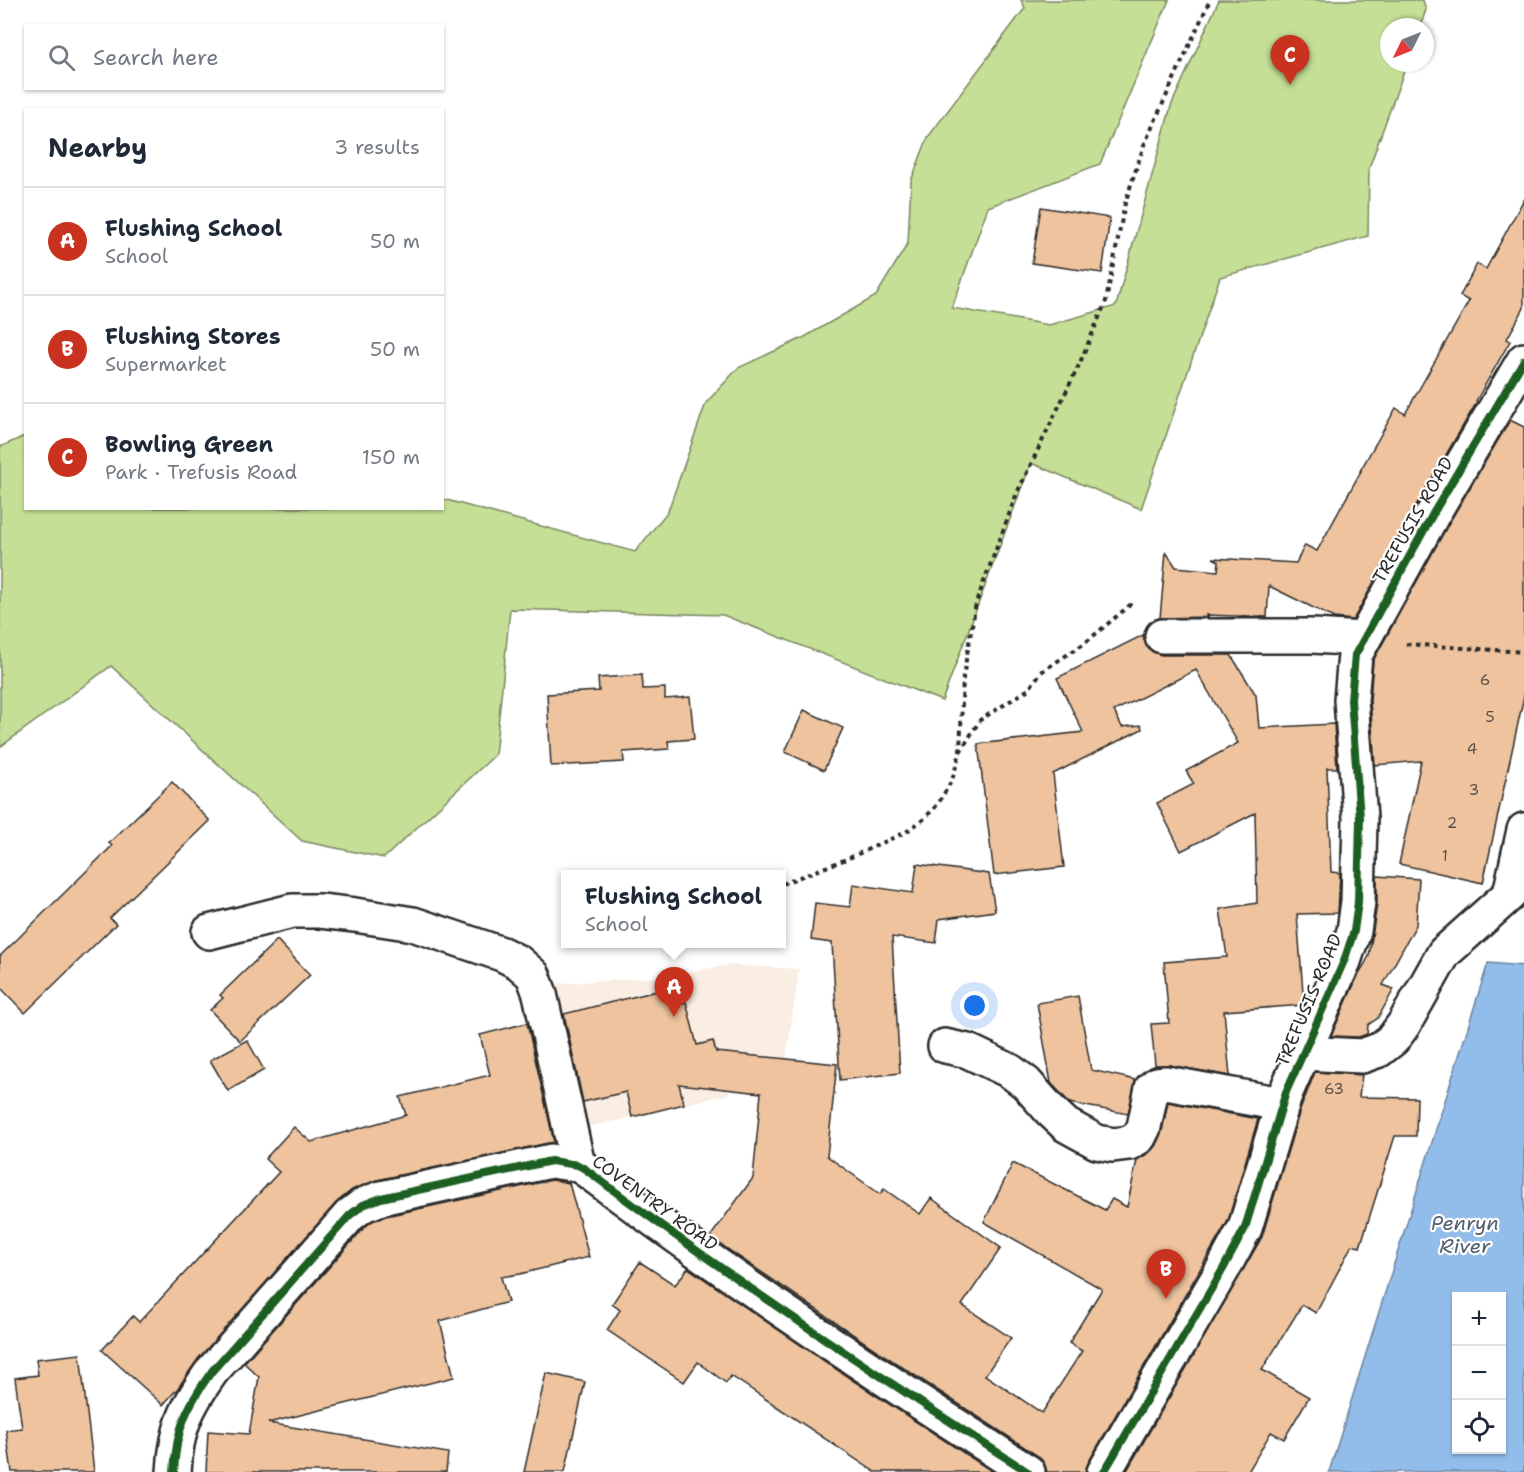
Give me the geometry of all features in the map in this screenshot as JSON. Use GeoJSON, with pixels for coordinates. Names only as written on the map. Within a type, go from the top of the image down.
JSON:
{"type":"FeatureCollection","features":[{"type":"Feature","properties":{"kind":"street","name":"TREFUSIS ROAD"},"geometry":{"type":"LineString","coordinates":[[1104,1472],[1224,1269],[1245,1228],[1281,1104],[1344,961],[1354,931],[1358,902],[1360,818],[1351,700],[1356,655],[1434,512],[1524,360]]}},
{"type":"Feature","properties":{"kind":"street"},"geometry":{"type":"LineString","coordinates":[[1162,636],[1313,636],[1363,639]]}},
{"type":"Feature","properties":{"kind":"street"},"geometry":{"type":"LineString","coordinates":[[1302,1053],[1362,1056],[1378,1050],[1393,1039],[1404,1024],[1444,953],[1510,894],[1524,830]]}},
{"type":"Feature","properties":{"kind":"street"},"geometry":{"type":"LineString","coordinates":[[209,932],[292,911],[320,911],[413,924],[502,954],[518,962],[533,975],[540,994],[578,1165]]}},
{"type":"Feature","properties":{"kind":"street"},"geometry":{"type":"LineString","coordinates":[[945,1046],[968,1051],[1010,1071],[1026,1083],[1066,1125],[1097,1142],[1113,1145],[1128,1143],[1139,1137],[1144,1126],[1152,1088],[1157,1084],[1166,1083],[1281,1104]]}},
{"type":"Feature","properties":{"kind":"street","name":"COVENTRY ROAD"},"geometry":{"type":"LineString","coordinates":[[174,1472],[179,1429],[198,1390],[212,1371],[350,1215],[363,1205],[381,1198],[550,1161],[578,1165],[675,1237],[786,1314],[1028,1472]]}},
{"type":"Feature","properties":{"kind":"path"},"geometry":{"type":"LineString","coordinates":[[786,882],[849,858],[906,832],[924,819],[938,804],[952,780],[960,753],[963,677],[976,603],[1017,493],[1079,364],[1106,301],[1125,203],[1144,145],[1210,0]]}},
{"type":"Feature","properties":{"kind":"path"},"geometry":{"type":"LineString","coordinates":[[960,753],[980,720],[1029,689],[1041,672],[1085,643],[1130,605]]}},
{"type":"Feature","properties":{"kind":"path"},"geometry":{"type":"LineString","coordinates":[[1363,639],[1390,643],[1524,652]]}},
{"type":"Feature","properties":{"kind":"shaded area"},"geometry":{"type":"Polygon","coordinates":[[[729,965],[799,969],[786,1059],[734,1053],[729,1094],[576,1130],[559,1050],[554,984],[659,977],[729,965]]]}},
{"type":"Feature","properties":{"kind":"green space"},"geometry":{"type":"Polygon","coordinates":[[[1021,0],[1169,0],[1100,164],[988,207],[952,308],[1049,325],[1116,306],[1171,106],[1219,0],[1423,0],[1426,10],[1423,18],[1380,18],[1380,72],[1404,72],[1369,168],[1368,236],[1220,277],[1141,509],[1031,463],[942,701],[723,615],[510,609],[495,755],[384,858],[302,841],[111,666],[0,747],[0,447],[24,436],[24,510],[444,510],[444,499],[635,552],[668,511],[706,403],[738,368],[803,338],[876,296],[908,243],[911,181],[928,137],[1025,8],[1021,0]]]}},
{"type":"Feature","properties":{"kind":"water","name":"Penryn River"},"geometry":{"type":"Polygon","coordinates":[[[1488,963],[1524,966],[1524,1472],[1329,1472],[1488,963]]]}},
{"type":"Feature","properties":{"kind":"building"},"geometry":{"type":"Polygon","coordinates":[[[1524,199],[1524,308],[1507,339],[1510,341],[1477,402],[1418,502],[1353,620],[1334,618],[1269,586],[1267,617],[1206,615],[1207,617],[1160,618],[1166,552],[1176,567],[1218,571],[1219,561],[1213,558],[1296,563],[1305,545],[1317,551],[1396,408],[1405,414],[1469,301],[1460,296],[1477,264],[1486,269],[1524,199]]]}},
{"type":"Feature","properties":{"kind":"building"},"geometry":{"type":"Polygon","coordinates":[[[1041,207],[1110,218],[1102,273],[1032,263],[1041,207]]]}},
{"type":"Feature","properties":{"kind":"building"},"geometry":{"type":"Polygon","coordinates":[[[1510,420],[1524,427],[1524,696],[1483,883],[1399,864],[1421,761],[1375,765],[1370,700],[1373,661],[1450,521],[1510,420]]]}},
{"type":"Feature","properties":{"kind":"building"},"geometry":{"type":"Polygon","coordinates":[[[1143,635],[1146,646],[1161,655],[1231,655],[1256,695],[1259,728],[1334,724],[1337,768],[1327,768],[1331,872],[1340,873],[1338,913],[1297,914],[1304,1005],[1224,1011],[1230,1076],[1169,1065],[1155,1065],[1151,1024],[1169,1023],[1164,962],[1227,957],[1220,909],[1257,903],[1255,813],[1181,851],[1157,803],[1194,784],[1186,771],[1238,743],[1196,670],[1114,711],[1122,727],[1141,725],[1142,729],[1053,774],[1064,867],[994,875],[978,744],[1083,732],[1057,678],[1143,635]]]}},
{"type":"Feature","properties":{"kind":"building"},"geometry":{"type":"Polygon","coordinates":[[[642,675],[643,689],[665,688],[665,699],[690,697],[694,739],[668,741],[669,749],[623,752],[624,762],[551,766],[547,694],[599,691],[598,678],[642,675]]]}},
{"type":"Feature","properties":{"kind":"building"},"geometry":{"type":"Polygon","coordinates":[[[804,710],[843,728],[824,770],[785,752],[804,710]]]}},
{"type":"Feature","properties":{"kind":"building"},"geometry":{"type":"Polygon","coordinates":[[[172,782],[210,821],[110,918],[116,924],[25,1013],[0,987],[0,956],[112,846],[109,843],[172,782]]]}},
{"type":"Feature","properties":{"kind":"building"},"geometry":{"type":"Polygon","coordinates":[[[917,864],[989,874],[995,911],[939,919],[936,943],[892,937],[900,1073],[840,1080],[832,943],[811,940],[815,903],[850,907],[853,884],[913,893],[917,864]]]}},
{"type":"Feature","properties":{"kind":"building"},"geometry":{"type":"Polygon","coordinates":[[[1377,876],[1419,879],[1416,925],[1383,985],[1394,989],[1378,1018],[1368,1025],[1367,1034],[1359,1037],[1331,1036],[1369,956],[1377,904],[1377,876]]]}},
{"type":"Feature","properties":{"kind":"building"},"geometry":{"type":"Polygon","coordinates":[[[277,940],[310,975],[240,1041],[210,1010],[223,998],[220,995],[277,940]]]}},
{"type":"Feature","properties":{"kind":"building"},"geometry":{"type":"Polygon","coordinates":[[[669,988],[673,1005],[686,1002],[697,1045],[713,1041],[716,1052],[837,1064],[827,1156],[880,1194],[884,1189],[920,1214],[931,1198],[1001,1248],[962,1305],[1011,1338],[985,1375],[1042,1413],[1082,1351],[1069,1343],[1102,1289],[984,1222],[1013,1163],[1105,1210],[1112,1199],[1127,1207],[1137,1160],[1149,1153],[1156,1145],[1162,1131],[1168,1102],[1258,1119],[1228,1221],[1088,1463],[1085,1472],[1047,1472],[1038,1456],[870,1346],[710,1237],[753,1178],[761,1093],[679,1084],[684,1104],[632,1117],[626,1092],[583,1102],[564,1014],[669,988]]]}},
{"type":"Feature","properties":{"kind":"building"},"geometry":{"type":"Polygon","coordinates":[[[1078,996],[1091,1070],[1136,1080],[1128,1114],[1070,1103],[1051,1083],[1037,1003],[1078,996]]]}},
{"type":"Feature","properties":{"kind":"building"},"geometry":{"type":"Polygon","coordinates":[[[527,1023],[554,1142],[377,1180],[352,1190],[336,1203],[198,1359],[163,1405],[102,1350],[133,1316],[139,1322],[279,1172],[265,1159],[294,1127],[311,1142],[406,1115],[400,1097],[490,1075],[480,1035],[527,1023]]]}},
{"type":"Feature","properties":{"kind":"building"},"geometry":{"type":"Polygon","coordinates":[[[247,1040],[264,1070],[228,1091],[210,1060],[247,1040]]]}},
{"type":"Feature","properties":{"kind":"building"},"geometry":{"type":"Polygon","coordinates":[[[1315,1072],[1362,1075],[1359,1097],[1417,1098],[1416,1136],[1395,1136],[1360,1247],[1352,1245],[1316,1313],[1302,1305],[1262,1370],[1309,1397],[1284,1439],[1271,1432],[1248,1472],[1126,1472],[1262,1237],[1300,1110],[1315,1072]]]}},
{"type":"Feature","properties":{"kind":"building"},"geometry":{"type":"Polygon","coordinates":[[[552,1180],[569,1183],[589,1257],[501,1277],[508,1302],[440,1321],[454,1377],[268,1423],[448,1453],[446,1472],[206,1472],[208,1431],[249,1434],[259,1377],[244,1363],[372,1221],[552,1180]]]}},
{"type":"Feature","properties":{"kind":"building"},"geometry":{"type":"Polygon","coordinates":[[[640,1262],[675,1285],[688,1268],[849,1378],[993,1472],[875,1472],[731,1376],[726,1383],[698,1362],[684,1382],[607,1330],[620,1310],[612,1304],[640,1262]]]}},
{"type":"Feature","properties":{"kind":"building"},"geometry":{"type":"Polygon","coordinates":[[[80,1354],[94,1472],[12,1472],[6,1430],[22,1428],[15,1378],[38,1375],[36,1359],[80,1354]]]}},
{"type":"Feature","properties":{"kind":"building"},"geometry":{"type":"Polygon","coordinates":[[[546,1373],[585,1382],[565,1472],[524,1472],[546,1373]]]}},
{"type":"Feature","properties":{"kind":"cycle path"},"geometry":{"type":"LineString","coordinates":[[1104,1472],[1245,1228],[1286,1092],[1344,961],[1354,931],[1358,902],[1360,818],[1351,700],[1355,655],[1434,512],[1524,360]]}},
{"type":"Feature","properties":{"kind":"cycle path"},"geometry":{"type":"LineString","coordinates":[[174,1472],[180,1430],[203,1384],[350,1215],[363,1205],[381,1198],[551,1161],[578,1165],[585,1169],[804,1325],[1028,1472]]}},
{"type":"Feature","properties":{"kind":"place","name":"Bowling Green"},"geometry":{"type":"Point","coordinates":[1290,85]}},
{"type":"Feature","properties":{"kind":"place","name":"Flushing School"},"geometry":{"type":"Point","coordinates":[674,1017]}},
{"type":"Feature","properties":{"kind":"place","name":"Flushing Stores"},"geometry":{"type":"Point","coordinates":[1166,1299]}}]}
